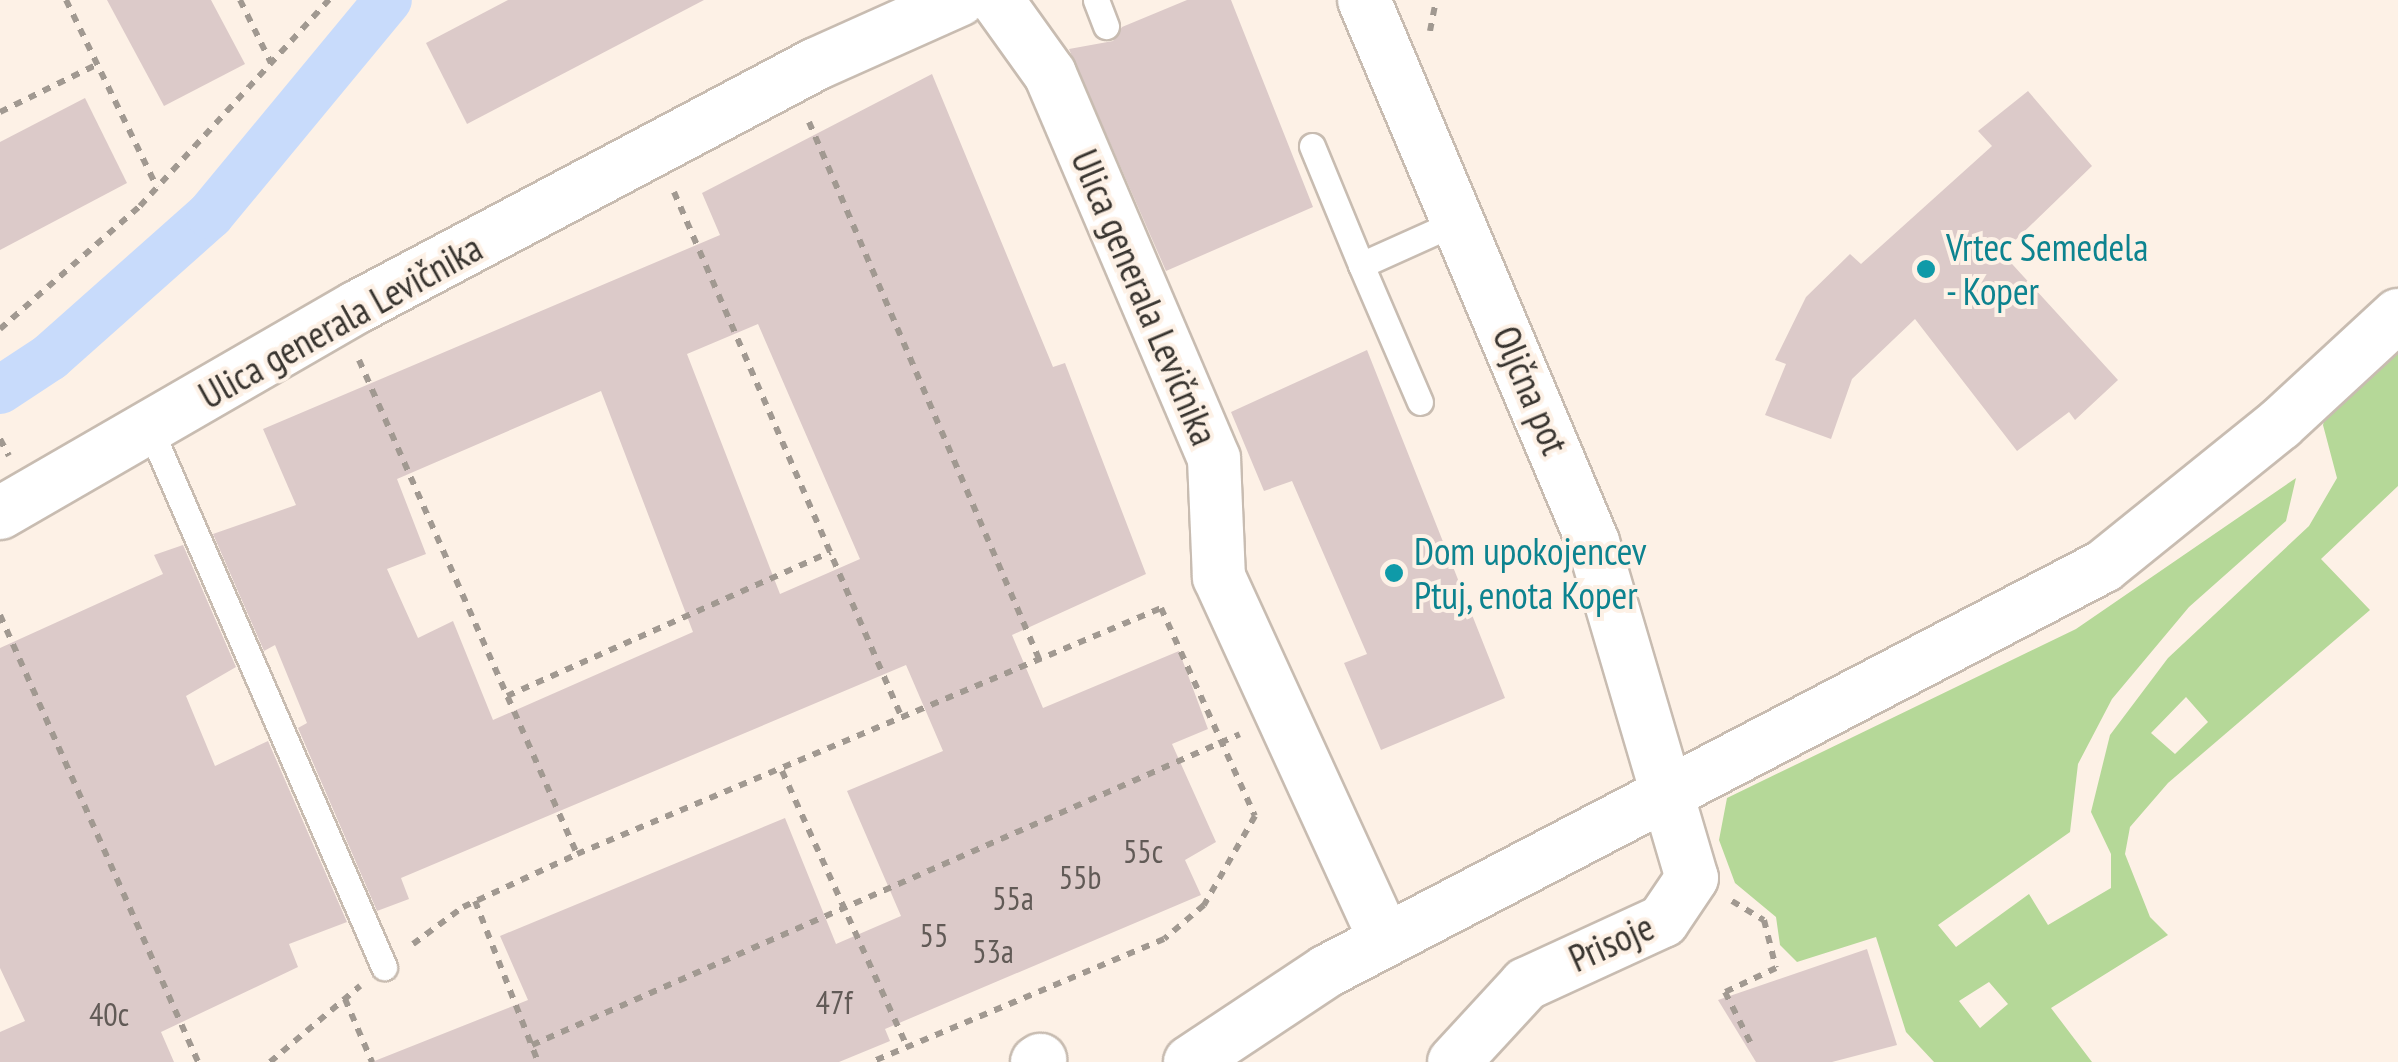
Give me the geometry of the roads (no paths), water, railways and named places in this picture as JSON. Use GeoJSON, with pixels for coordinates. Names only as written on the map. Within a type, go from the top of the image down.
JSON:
{"type":"FeatureCollection","features":[{"type":"Feature","properties":{"kind":"street","name":"Ulica generala Levičnika"},"geometry":{"type":"LineString","coordinates":[[0,513],[150,430],[340,317],[790,78],[959,0]]}},
{"type":"Feature","properties":{"kind":"street","name":"Ulica generala Levičnika"},"geometry":{"type":"LineString","coordinates":[[998,0],[1050,74],[1214,459],[1218,577],[1385,940]]}},
{"type":"Feature","properties":{"kind":"street","name":"Oljčna pot"},"geometry":{"type":"LineString","coordinates":[[1364,0],[1593,542],[1666,791]]}},
{"type":"Feature","properties":{"kind":"street"},"geometry":{"type":"LineString","coordinates":[[1190,1062],[1385,940],[2104,566],[2280,424],[2398,315]]}},
{"type":"Feature","properties":{"kind":"street","name":"Prisoje"},"geometry":{"type":"LineString","coordinates":[[1454,1062],[1526,984],[1663,921],[1692,878],[1666,791]]}},
{"type":"Feature","properties":{"kind":"lane"},"geometry":{"type":"LineString","coordinates":[[1096,0],[1106,26]]}},
{"type":"Feature","properties":{"kind":"lane"},"geometry":{"type":"LineString","coordinates":[[1312,146],[1420,402]]}},
{"type":"Feature","properties":{"kind":"lane"},"geometry":{"type":"LineString","coordinates":[[1361,265],[1459,221]]}},
{"type":"Feature","properties":{"kind":"lane"},"geometry":{"type":"LineString","coordinates":[[150,430],[384,967]]}},
{"type":"Feature","properties":{"kind":"waterway"},"geometry":{"type":"LineString","coordinates":[[0,390],[50,357],[210,215],[388,0]]}},
{"type":"Feature","properties":{"kind":"place","name":"Vrtec Semedela - Koper"},"geometry":{"type":"Point","coordinates":[1926,269]}},
{"type":"Feature","properties":{"kind":"place","name":"Dom upokojencev Ptuj, enota Koper"},"geometry":{"type":"Point","coordinates":[1394,573]}}]}
